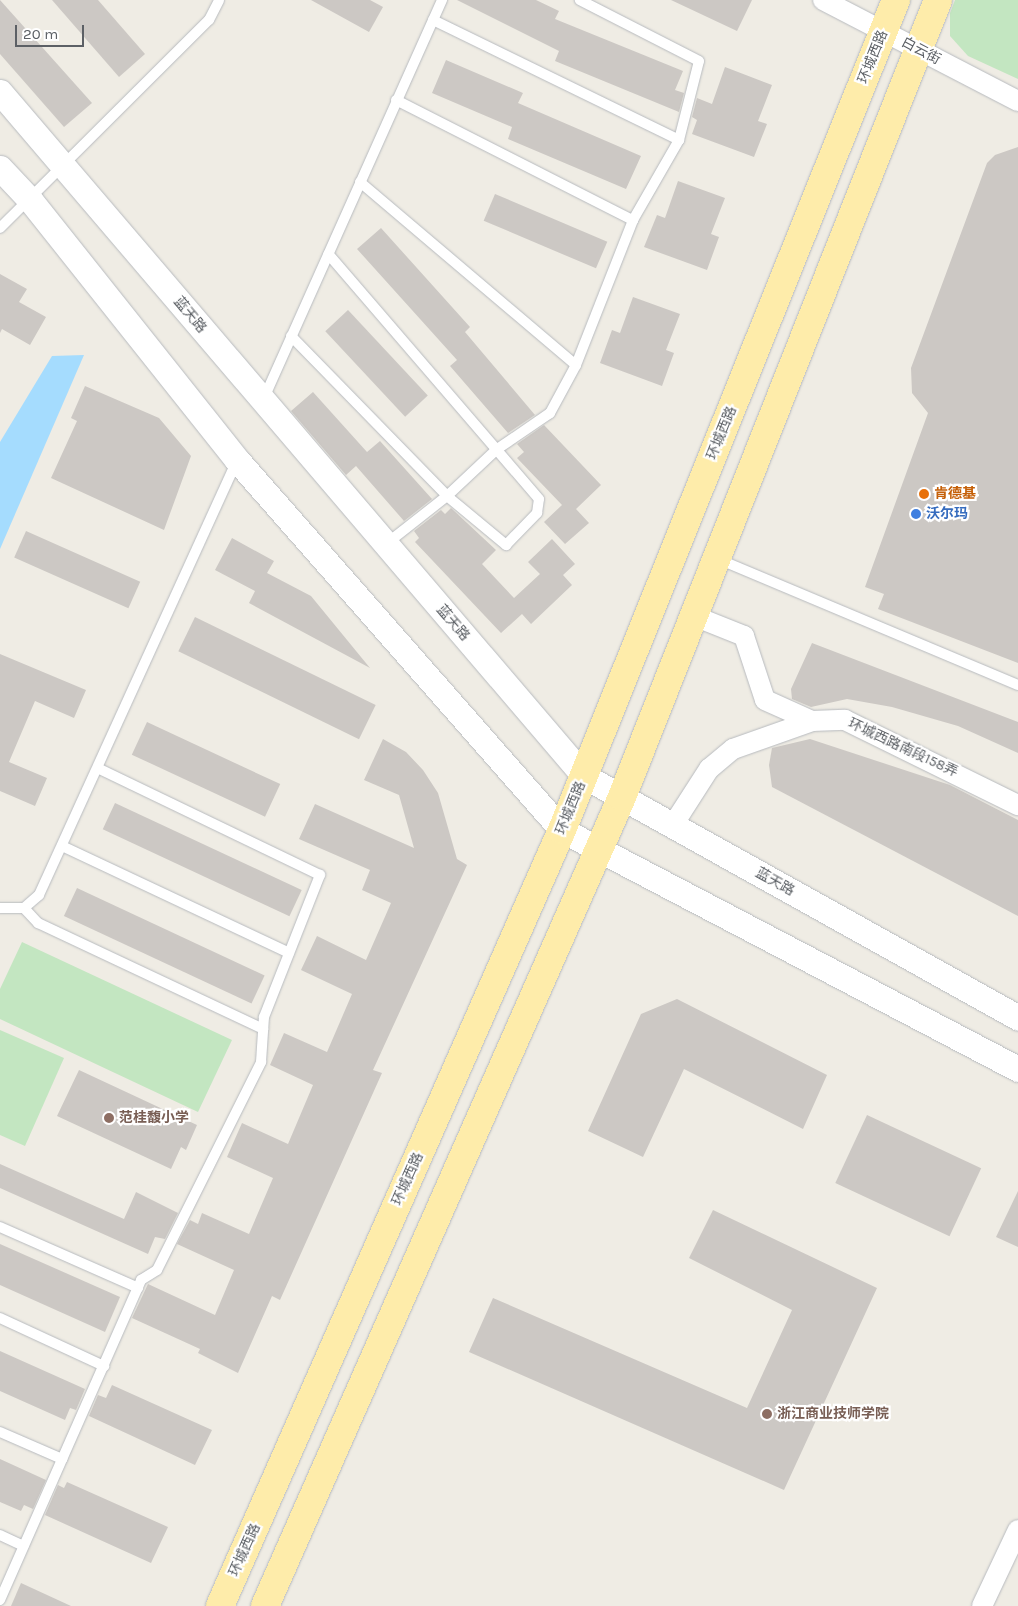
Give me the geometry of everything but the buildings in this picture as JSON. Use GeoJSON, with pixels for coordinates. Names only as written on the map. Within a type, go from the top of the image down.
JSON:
{"type":"FeatureCollection","features":[{"type":"Feature","properties":{"kind":"main road","name":"环城西路"},"geometry":{"type":"LineString","coordinates":[[220,1606],[562,830],[896,0]]}},
{"type":"Feature","properties":{"kind":"main road"},"geometry":{"type":"LineString","coordinates":[[265,1606],[622,797],[938,0]]}},
{"type":"Feature","properties":{"kind":"street","name":"白云街"},"geometry":{"type":"LineString","coordinates":[[823,0],[1018,101]]}},
{"type":"Feature","properties":{"kind":"street","name":"蓝天路"},"geometry":{"type":"LineString","coordinates":[[0,92],[584,776],[1018,1018]]}},
{"type":"Feature","properties":{"kind":"street"},"geometry":{"type":"LineString","coordinates":[[0,168],[31,201],[237,460],[562,830],[1018,1069]]}},
{"type":"Feature","properties":{"kind":"street"},"geometry":{"type":"LineString","coordinates":[[694,616],[744,636],[765,700],[812,721]]}},
{"type":"Feature","properties":{"kind":"street","name":"环城西路南段158弄"},"geometry":{"type":"LineString","coordinates":[[673,825],[709,769],[733,749],[812,721],[845,720],[1018,805]]}},
{"type":"Feature","properties":{"kind":"street"},"geometry":{"type":"LineString","coordinates":[[982,1606],[1018,1530]]}},
{"type":"Feature","properties":{"kind":"lane"},"geometry":{"type":"LineString","coordinates":[[0,228],[31,201],[209,20],[219,0]]}},
{"type":"Feature","properties":{"kind":"lane"},"geometry":{"type":"LineString","coordinates":[[263,400],[442,0]]}},
{"type":"Feature","properties":{"kind":"lane"},"geometry":{"type":"LineString","coordinates":[[386,544],[448,496],[496,450],[550,412],[576,365],[633,220],[680,140],[699,61],[580,0]]}},
{"type":"Feature","properties":{"kind":"lane"},"geometry":{"type":"LineString","coordinates":[[433,20],[680,140]]}},
{"type":"Feature","properties":{"kind":"lane"},"geometry":{"type":"LineString","coordinates":[[396,100],[633,220]]}},
{"type":"Feature","properties":{"kind":"lane"},"geometry":{"type":"LineString","coordinates":[[360,182],[576,365]]}},
{"type":"Feature","properties":{"kind":"lane"},"geometry":{"type":"LineString","coordinates":[[291,336],[448,496],[506,545],[537,513],[539,499],[328,254]]}},
{"type":"Feature","properties":{"kind":"lane"},"geometry":{"type":"LineString","coordinates":[[0,908],[24,908],[39,895],[237,460]]}},
{"type":"Feature","properties":{"kind":"lane"},"geometry":{"type":"LineString","coordinates":[[717,559],[1018,685]]}},
{"type":"Feature","properties":{"kind":"lane"},"geometry":{"type":"LineString","coordinates":[[0,1600],[141,1280],[157,1270],[261,1062],[264,1017],[320,875],[98,768]]}},
{"type":"Feature","properties":{"kind":"lane"},"geometry":{"type":"LineString","coordinates":[[62,846],[289,953]]}},
{"type":"Feature","properties":{"kind":"lane"},"geometry":{"type":"LineString","coordinates":[[24,908],[38,924],[263,1029]]}},
{"type":"Feature","properties":{"kind":"lane"},"geometry":{"type":"LineString","coordinates":[[0,1226],[138,1288]]}},
{"type":"Feature","properties":{"kind":"lane"},"geometry":{"type":"LineString","coordinates":[[0,1318],[104,1366]]}},
{"type":"Feature","properties":{"kind":"lane"},"geometry":{"type":"LineString","coordinates":[[0,1432],[62,1459]]}},
{"type":"Feature","properties":{"kind":"lane"},"geometry":{"type":"LineString","coordinates":[[0,1535],[24,1546]]}},
{"type":"Feature","properties":{"kind":"green space"},"geometry":{"type":"Polygon","coordinates":[[[955,0],[1018,0],[1018,79],[968,56],[950,36],[950,13],[955,0]]]}},
{"type":"Feature","properties":{"kind":"green space"},"geometry":{"type":"Polygon","coordinates":[[[22,942],[232,1040],[198,1112],[0,1019],[0,989],[22,942]]]}},
{"type":"Feature","properties":{"kind":"green space"},"geometry":{"type":"Polygon","coordinates":[[[0,1030],[64,1058],[25,1146],[0,1135],[0,1030]]]}},
{"type":"Feature","properties":{"kind":"water"},"geometry":{"type":"Polygon","coordinates":[[[84,355],[0,549],[0,442],[52,356],[84,355]]]}},
{"type":"Feature","properties":{"kind":"place","name":"肯德基"},"geometry":{"type":"Point","coordinates":[924,494]}},
{"type":"Feature","properties":{"kind":"place","name":"沃尔玛"},"geometry":{"type":"Point","coordinates":[916,514]}},
{"type":"Feature","properties":{"kind":"place","name":"范桂馥小学"},"geometry":{"type":"Point","coordinates":[109,1118]}},
{"type":"Feature","properties":{"kind":"place","name":"浙江商业技师学院"},"geometry":{"type":"Point","coordinates":[767,1414]}}]}
